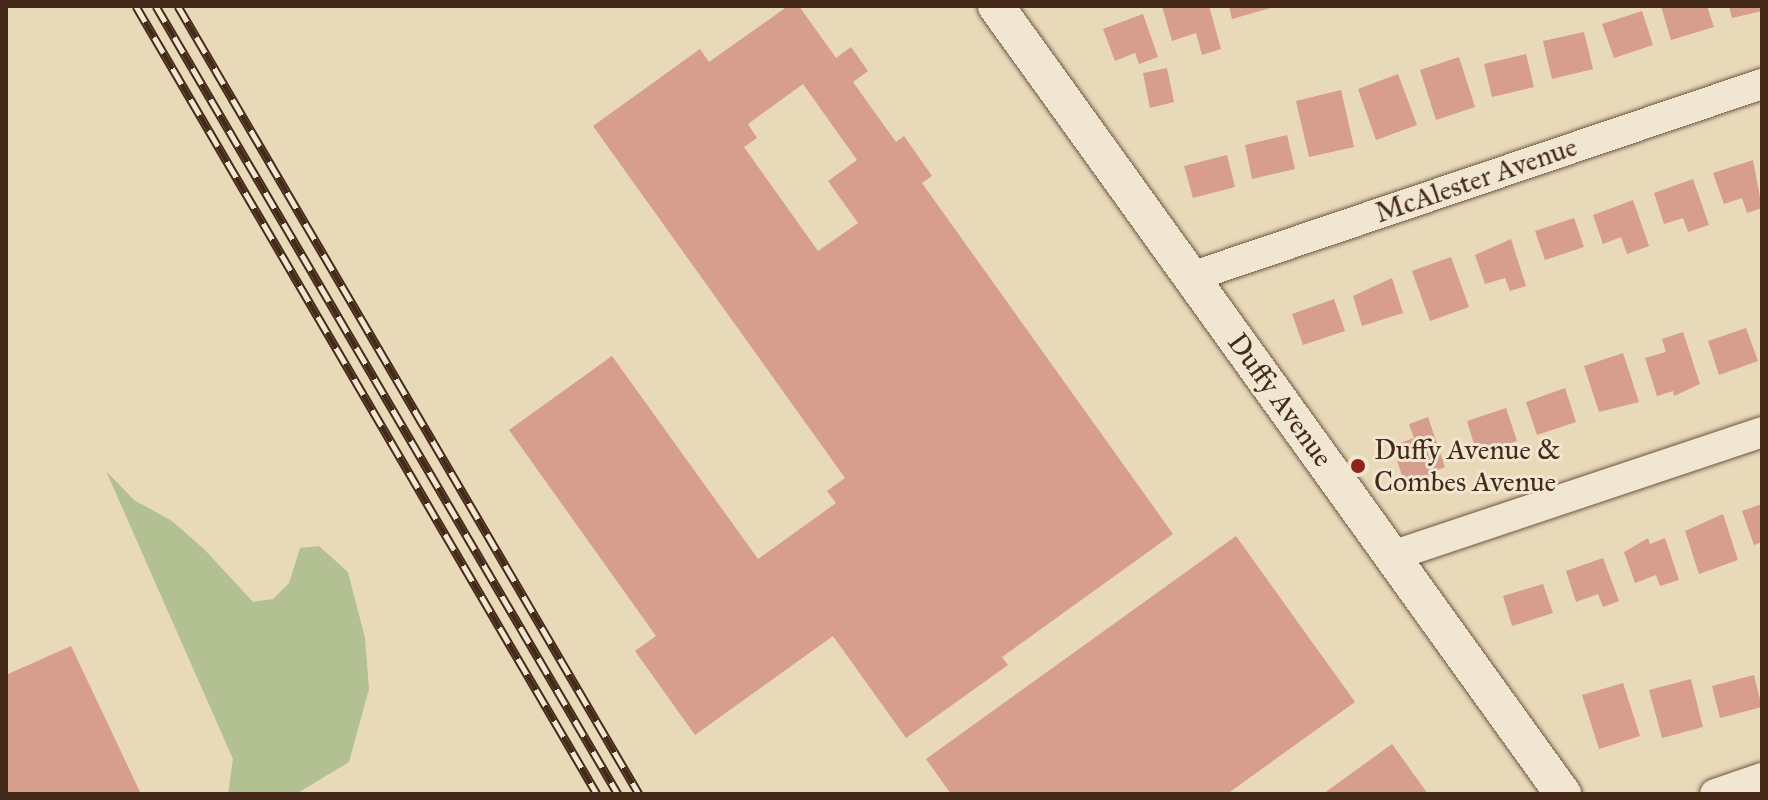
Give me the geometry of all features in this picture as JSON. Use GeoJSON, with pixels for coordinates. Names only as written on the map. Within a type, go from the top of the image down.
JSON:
{"type":"FeatureCollection","features":[{"type":"Feature","properties":{"kind":"street","name":"Duffy Avenue"},"geometry":{"type":"LineString","coordinates":[[996,6],[1563,794]]}},
{"type":"Feature","properties":{"kind":"street","name":"McAlester Avenue"},"geometry":{"type":"LineString","coordinates":[[1191,277],[1762,84]]}},
{"type":"Feature","properties":{"kind":"street"},"geometry":{"type":"LineString","coordinates":[[1392,556],[1762,432]]}},
{"type":"Feature","properties":{"kind":"street"},"geometry":{"type":"LineString","coordinates":[[1715,794],[1762,778]]}},
{"type":"Feature","properties":{"kind":"green space"},"geometry":{"type":"Polygon","coordinates":[[[106,471],[134,500],[172,521],[204,549],[253,602],[273,599],[289,583],[300,548],[319,546],[348,572],[365,638],[369,689],[349,762],[296,794],[228,794],[233,759],[106,471]]]}},
{"type":"Feature","properties":{"kind":"building"},"geometry":{"type":"Polygon","coordinates":[[[788,6],[799,6],[836,58],[851,47],[868,71],[853,82],[896,142],[904,136],[932,176],[922,183],[1173,534],[1002,657],[1008,665],[906,738],[833,636],[695,735],[635,651],[656,636],[509,430],[612,356],[758,559],[836,503],[827,491],[845,478],[593,126],[700,49],[709,62],[788,6]],[[803,84],[748,124],[757,138],[744,147],[818,251],[858,223],[828,181],[857,160],[803,84]]]}},
{"type":"Feature","properties":{"kind":"building"},"geometry":{"type":"Polygon","coordinates":[[[1162,6],[1209,6],[1221,49],[1202,55],[1196,33],[1172,41],[1162,6]]]}},
{"type":"Feature","properties":{"kind":"building"},"geometry":{"type":"Polygon","coordinates":[[[1229,6],[1274,6],[1274,7],[1232,19],[1229,6]]]}},
{"type":"Feature","properties":{"kind":"building"},"geometry":{"type":"Polygon","coordinates":[[[1661,6],[1707,6],[1714,27],[1671,40],[1661,6]]]}},
{"type":"Feature","properties":{"kind":"building"},"geometry":{"type":"Polygon","coordinates":[[[1729,6],[1762,6],[1762,11],[1732,18],[1729,6]]]}},
{"type":"Feature","properties":{"kind":"building"},"geometry":{"type":"Polygon","coordinates":[[[1642,11],[1653,45],[1614,58],[1602,24],[1642,11]]]}},
{"type":"Feature","properties":{"kind":"building"},"geometry":{"type":"Polygon","coordinates":[[[1143,14],[1158,57],[1139,64],[1135,53],[1115,61],[1103,29],[1143,14]]]}},
{"type":"Feature","properties":{"kind":"building"},"geometry":{"type":"Polygon","coordinates":[[[1584,32],[1593,69],[1552,79],[1543,41],[1584,32]]]}},
{"type":"Feature","properties":{"kind":"building"},"geometry":{"type":"Polygon","coordinates":[[[1526,54],[1534,87],[1492,97],[1484,64],[1526,54]]]}},
{"type":"Feature","properties":{"kind":"building"},"geometry":{"type":"Polygon","coordinates":[[[1459,57],[1475,107],[1436,120],[1420,70],[1459,57]]]}},
{"type":"Feature","properties":{"kind":"building"},"geometry":{"type":"Polygon","coordinates":[[[1167,68],[1174,102],[1150,108],[1143,73],[1167,68]]]}},
{"type":"Feature","properties":{"kind":"building"},"geometry":{"type":"Polygon","coordinates":[[[1398,74],[1417,125],[1376,140],[1358,89],[1398,74]]]}},
{"type":"Feature","properties":{"kind":"building"},"geometry":{"type":"Polygon","coordinates":[[[1341,90],[1354,147],[1309,157],[1296,101],[1341,90]]]}},
{"type":"Feature","properties":{"kind":"building"},"geometry":{"type":"Polygon","coordinates":[[[1287,135],[1295,169],[1252,179],[1245,145],[1287,135]]]}},
{"type":"Feature","properties":{"kind":"building"},"geometry":{"type":"Polygon","coordinates":[[[1227,155],[1235,187],[1193,198],[1184,166],[1227,155]]]}},
{"type":"Feature","properties":{"kind":"building"},"geometry":{"type":"Polygon","coordinates":[[[1753,160],[1762,208],[1747,213],[1742,198],[1724,204],[1713,173],[1753,160]]]}},
{"type":"Feature","properties":{"kind":"building"},"geometry":{"type":"Polygon","coordinates":[[[1693,179],[1709,225],[1688,232],[1683,218],[1664,224],[1654,193],[1693,179]]]}},
{"type":"Feature","properties":{"kind":"building"},"geometry":{"type":"Polygon","coordinates":[[[1633,200],[1649,246],[1627,254],[1621,237],[1603,244],[1593,215],[1633,200]]]}},
{"type":"Feature","properties":{"kind":"building"},"geometry":{"type":"Polygon","coordinates":[[[1574,218],[1584,247],[1545,260],[1535,231],[1574,218]]]}},
{"type":"Feature","properties":{"kind":"building"},"geometry":{"type":"Polygon","coordinates":[[[1511,239],[1526,286],[1510,291],[1505,278],[1485,284],[1475,255],[1511,239]]]}},
{"type":"Feature","properties":{"kind":"building"},"geometry":{"type":"Polygon","coordinates":[[[1451,257],[1469,307],[1430,321],[1412,271],[1451,257]]]}},
{"type":"Feature","properties":{"kind":"building"},"geometry":{"type":"Polygon","coordinates":[[[1392,278],[1403,313],[1362,326],[1353,296],[1392,278]]]}},
{"type":"Feature","properties":{"kind":"building"},"geometry":{"type":"Polygon","coordinates":[[[1334,299],[1345,331],[1303,345],[1292,314],[1334,299]]]}},
{"type":"Feature","properties":{"kind":"building"},"geometry":{"type":"Polygon","coordinates":[[[1746,328],[1758,361],[1719,375],[1708,341],[1746,328]]]}},
{"type":"Feature","properties":{"kind":"building"},"geometry":{"type":"Polygon","coordinates":[[[1683,332],[1700,384],[1674,396],[1673,391],[1657,396],[1645,358],[1666,352],[1662,339],[1683,332]]]}},
{"type":"Feature","properties":{"kind":"building"},"geometry":{"type":"Polygon","coordinates":[[[1623,353],[1639,402],[1599,412],[1584,366],[1623,353]]]}},
{"type":"Feature","properties":{"kind":"building"},"geometry":{"type":"Polygon","coordinates":[[[1565,388],[1576,422],[1537,435],[1526,402],[1565,388]]]}},
{"type":"Feature","properties":{"kind":"building"},"geometry":{"type":"Polygon","coordinates":[[[1506,408],[1517,441],[1477,454],[1467,421],[1506,408]]]}},
{"type":"Feature","properties":{"kind":"building"},"geometry":{"type":"Polygon","coordinates":[[[1428,417],[1445,467],[1430,473],[1432,481],[1407,490],[1392,446],[1414,438],[1409,424],[1428,417]]]}},
{"type":"Feature","properties":{"kind":"building"},"geometry":{"type":"Polygon","coordinates":[[[1762,504],[1762,542],[1754,545],[1742,511],[1762,504]]]}},
{"type":"Feature","properties":{"kind":"building"},"geometry":{"type":"Polygon","coordinates":[[[1723,514],[1738,560],[1699,574],[1685,531],[1723,514]]]}},
{"type":"Feature","properties":{"kind":"building"},"geometry":{"type":"Polygon","coordinates":[[[1236,536],[1355,702],[1227,794],[951,794],[926,759],[1236,536]]]}},
{"type":"Feature","properties":{"kind":"building"},"geometry":{"type":"Polygon","coordinates":[[[1648,538],[1650,544],[1665,538],[1679,580],[1660,586],[1656,575],[1635,583],[1624,552],[1648,538]]]}},
{"type":"Feature","properties":{"kind":"building"},"geometry":{"type":"Polygon","coordinates":[[[1603,558],[1619,601],[1603,607],[1598,594],[1576,602],[1566,571],[1603,558]]]}},
{"type":"Feature","properties":{"kind":"building"},"geometry":{"type":"Polygon","coordinates":[[[1543,584],[1553,613],[1512,626],[1503,596],[1543,584]]]}},
{"type":"Feature","properties":{"kind":"building"},"geometry":{"type":"Polygon","coordinates":[[[71,646],[141,794],[6,794],[6,675],[71,646]]]}},
{"type":"Feature","properties":{"kind":"building"},"geometry":{"type":"Polygon","coordinates":[[[1754,675],[1762,707],[1720,718],[1712,686],[1754,675]]]}},
{"type":"Feature","properties":{"kind":"building"},"geometry":{"type":"Polygon","coordinates":[[[1691,679],[1703,727],[1662,738],[1649,690],[1691,679]]]}},
{"type":"Feature","properties":{"kind":"building"},"geometry":{"type":"Polygon","coordinates":[[[1623,683],[1640,736],[1599,749],[1582,695],[1623,683]]]}},
{"type":"Feature","properties":{"kind":"building"},"geometry":{"type":"Polygon","coordinates":[[[1392,744],[1428,794],[1323,794],[1392,744]]]}},
{"type":"Feature","properties":{"kind":"railway"},"geometry":{"type":"LineString","coordinates":[[136,6],[597,794]]}},
{"type":"Feature","properties":{"kind":"railway"},"geometry":{"type":"LineString","coordinates":[[156,6],[618,794]]}},
{"type":"Feature","properties":{"kind":"railway"},"geometry":{"type":"LineString","coordinates":[[178,6],[639,794]]}},
{"type":"Feature","properties":{"kind":"place","name":"Duffy Avenue & Combes Avenue"},"geometry":{"type":"Point","coordinates":[1358,466]}}]}
